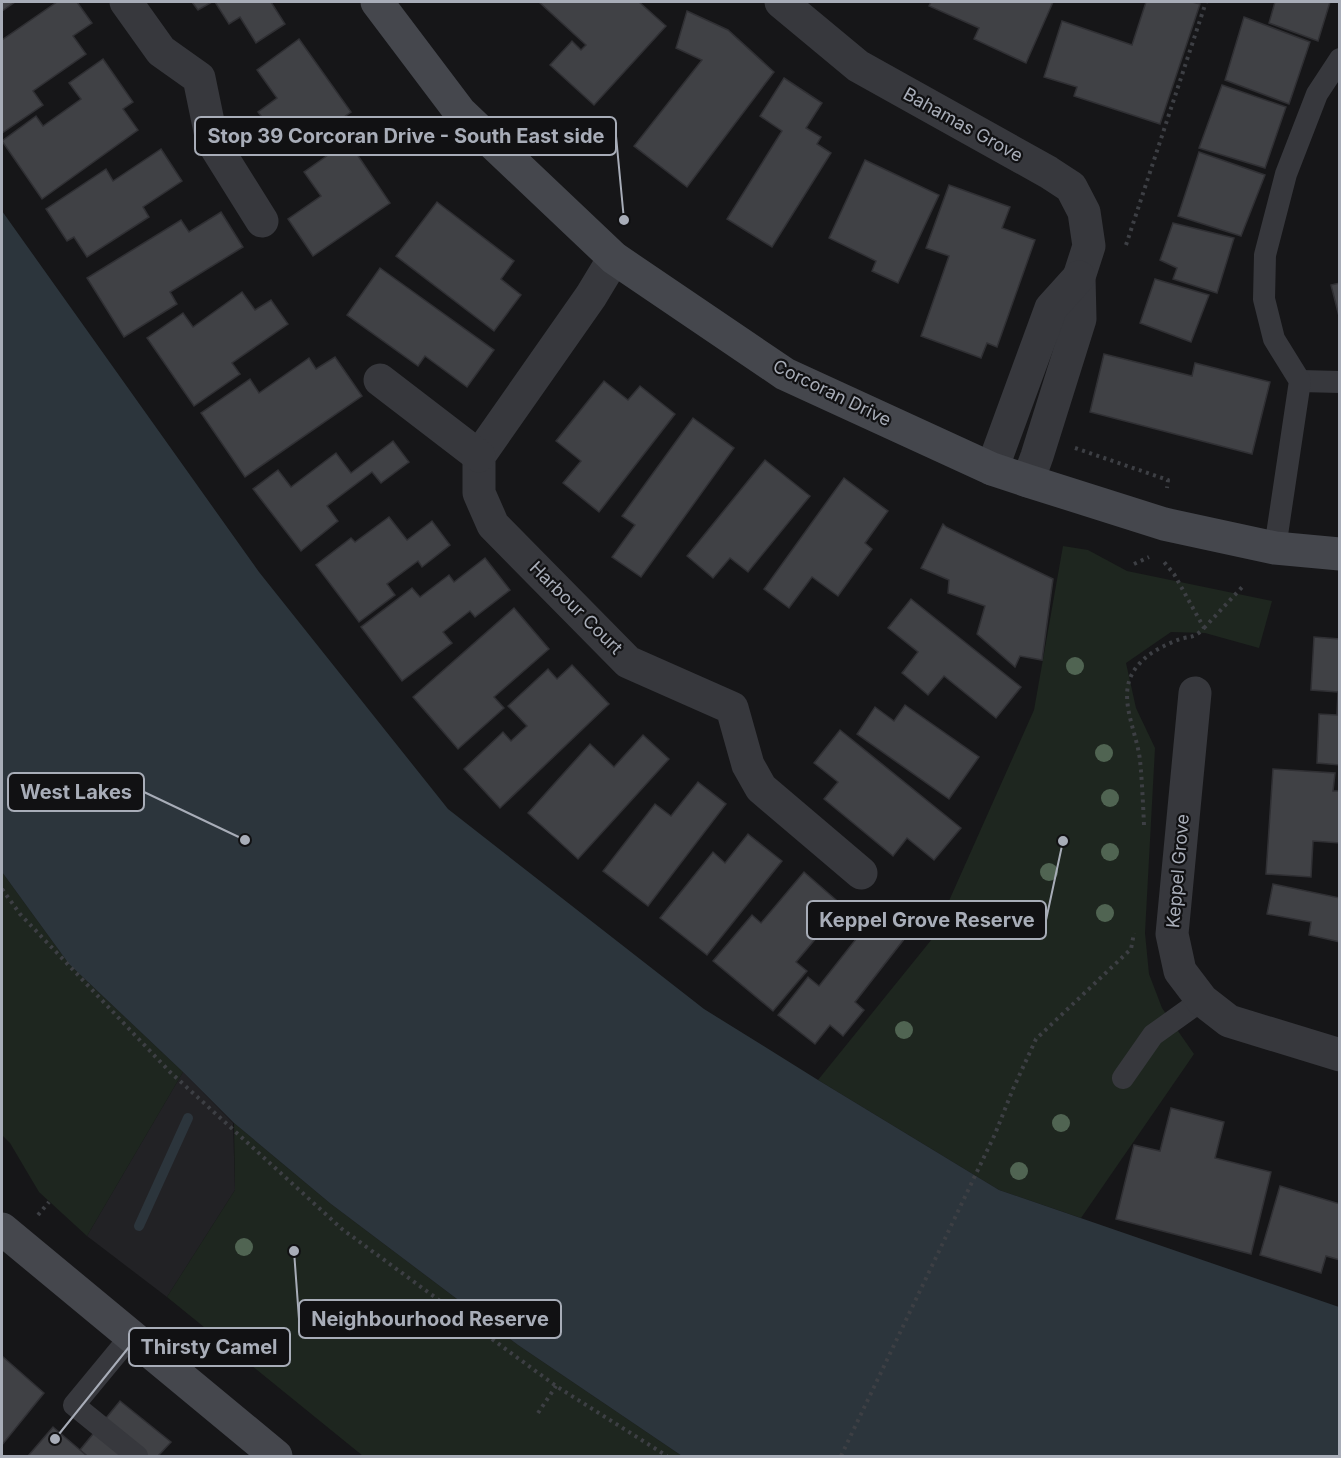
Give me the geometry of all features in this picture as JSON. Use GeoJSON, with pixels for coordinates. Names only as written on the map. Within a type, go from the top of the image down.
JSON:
{"type":"FeatureCollection","features":[{"type":"Feature","properties":{"kind":"street"},"geometry":{"type":"LineString","coordinates":[[126,2],[160,51],[199,78],[212,141],[262,221]]}},
{"type":"Feature","properties":{"kind":"street","name":"Corcoran Drive"},"geometry":{"type":"LineString","coordinates":[[377,2],[460,112],[614,258],[786,374],[992,469],[1028,481],[1164,524],[1275,548],[1340,554]]}},
{"type":"Feature","properties":{"kind":"street","name":"Bahamas Grove"},"geometry":{"type":"LineString","coordinates":[[781,2],[858,66],[1038,166],[1071,187],[1084,212],[1089,246],[1079,277],[1080,319],[1028,481]]}},
{"type":"Feature","properties":{"kind":"street"},"geometry":{"type":"LineString","coordinates":[[380,380],[479,456],[591,296],[614,258]]}},
{"type":"Feature","properties":{"kind":"street","name":"Bahamas Grove"},"geometry":{"type":"LineString","coordinates":[[992,469],[1051,308],[1079,277]]}},
{"type":"Feature","properties":{"kind":"street","name":"Harbour Court"},"geometry":{"type":"LineString","coordinates":[[479,456],[479,493],[493,525],[628,662],[732,708],[748,765],[761,788],[861,873]]}},
{"type":"Feature","properties":{"kind":"street","name":"Keppel Grove"},"geometry":{"type":"LineString","coordinates":[[1195,693],[1172,934],[1180,971],[1202,1000],[1229,1021],[1340,1055]]}},
{"type":"Feature","properties":{"kind":"street"},"geometry":{"type":"LineString","coordinates":[[2,1229],[276,1456]]}},
{"type":"Feature","properties":{"kind":"lane"},"geometry":{"type":"LineString","coordinates":[[1275,548],[1300,381],[1274,339],[1264,299],[1265,255],[1286,174],[1317,94],[1340,59]]}},
{"type":"Feature","properties":{"kind":"lane"},"geometry":{"type":"LineString","coordinates":[[1300,381],[1340,382]]}},
{"type":"Feature","properties":{"kind":"lane"},"geometry":{"type":"LineString","coordinates":[[1123,1078],[1153,1035],[1202,1000]]}},
{"type":"Feature","properties":{"kind":"lane"},"geometry":{"type":"LineString","coordinates":[[131,1336],[74,1405],[137,1456]]}},
{"type":"Feature","properties":{"kind":"path"},"geometry":{"type":"LineString","coordinates":[[1124,250],[1206,2]]}},
{"type":"Feature","properties":{"kind":"path"},"geometry":{"type":"LineString","coordinates":[[1075,439],[1075,449],[1168,480],[1164,524],[1157,553],[1174,573],[1204,628]]}},
{"type":"Feature","properties":{"kind":"path"},"geometry":{"type":"LineString","coordinates":[[1144,828],[1140,757],[1127,702],[1128,681],[1139,663],[1150,654],[1177,640],[1197,635],[1244,585]]}},
{"type":"Feature","properties":{"kind":"path"},"geometry":{"type":"LineString","coordinates":[[2,890],[20,914],[170,1072],[342,1229],[556,1386],[667,1456]]}},
{"type":"Feature","properties":{"kind":"path"},"geometry":{"type":"LineString","coordinates":[[841,1456],[995,1134],[1036,1039],[1131,949],[1135,928]]}},
{"type":"Feature","properties":{"kind":"path"},"geometry":{"type":"LineString","coordinates":[[538,1413],[556,1386]]}},
{"type":"Feature","properties":{"kind":"shaded area"},"geometry":{"type":"Polygon","coordinates":[[[2,211],[259,572],[448,809],[704,1009],[999,1190],[1339,1307],[1339,1456],[682,1456],[518,1345],[331,1204],[234,1123],[69,964],[2,872],[2,211]]]}},
{"type":"Feature","properties":{"kind":"shaded area"},"geometry":{"type":"Polygon","coordinates":[[[1063,546],[1088,550],[1127,571],[1272,601],[1259,648],[1205,633],[1171,632],[1126,663],[1136,708],[1155,748],[1145,933],[1149,974],[1162,1008],[1194,1054],[1081,1218],[999,1190],[818,1080],[932,939],[1034,710],[1063,546]]]}},
{"type":"Feature","properties":{"kind":"shaded area"},"geometry":{"type":"Polygon","coordinates":[[[2,872],[69,964],[183,1072],[87,1236],[39,1192],[10,1143],[2,1135],[2,872]]]}},
{"type":"Feature","properties":{"kind":"shaded area"},"geometry":{"type":"Polygon","coordinates":[[[183,1072],[233,1123],[235,1190],[167,1297],[87,1236],[183,1072]]]}},
{"type":"Feature","properties":{"kind":"shaded area"},"geometry":{"type":"Polygon","coordinates":[[[234,1123],[331,1204],[518,1345],[682,1456],[363,1456],[167,1297],[235,1190],[234,1123]]]}},
{"type":"Feature","properties":{"kind":"building"},"geometry":{"type":"Polygon","coordinates":[[[2,2],[15,2],[2,11],[2,2]]]}},
{"type":"Feature","properties":{"kind":"building"},"geometry":{"type":"Polygon","coordinates":[[[57,2],[77,2],[92,23],[73,36],[86,54],[33,91],[43,105],[2,133],[2,40],[57,2]]]}},
{"type":"Feature","properties":{"kind":"building"},"geometry":{"type":"Polygon","coordinates":[[[192,2],[212,2],[198,10],[192,2]]]}},
{"type":"Feature","properties":{"kind":"building"},"geometry":{"type":"Polygon","coordinates":[[[215,2],[271,2],[285,24],[256,43],[240,17],[229,24],[215,2]]]}},
{"type":"Feature","properties":{"kind":"building"},"geometry":{"type":"Polygon","coordinates":[[[539,2],[639,2],[666,26],[594,105],[550,65],[572,41],[581,50],[586,45],[539,2]]]}},
{"type":"Feature","properties":{"kind":"building"},"geometry":{"type":"Polygon","coordinates":[[[931,2],[1053,2],[1026,63],[974,39],[979,28],[929,6],[931,2]]]}},
{"type":"Feature","properties":{"kind":"building"},"geometry":{"type":"Polygon","coordinates":[[[1146,2],[1200,4],[1160,124],[1074,96],[1077,87],[1044,77],[1062,21],[1132,45],[1146,2]]]}},
{"type":"Feature","properties":{"kind":"building"},"geometry":{"type":"Polygon","coordinates":[[[1275,2],[1330,2],[1318,41],[1269,23],[1275,2]]]}},
{"type":"Feature","properties":{"kind":"building"},"geometry":{"type":"Polygon","coordinates":[[[687,11],[728,30],[774,72],[687,187],[634,146],[702,60],[676,48],[687,11]]]}},
{"type":"Feature","properties":{"kind":"building"},"geometry":{"type":"Polygon","coordinates":[[[1244,17],[1310,42],[1289,104],[1225,80],[1244,17]]]}},
{"type":"Feature","properties":{"kind":"building"},"geometry":{"type":"Polygon","coordinates":[[[299,39],[351,112],[290,155],[258,112],[277,98],[257,70],[299,39]]]}},
{"type":"Feature","properties":{"kind":"building"},"geometry":{"type":"Polygon","coordinates":[[[103,59],[133,102],[123,109],[138,130],[42,199],[2,141],[36,116],[43,126],[81,99],[69,83],[103,59]]]}},
{"type":"Feature","properties":{"kind":"building"},"geometry":{"type":"Polygon","coordinates":[[[784,78],[822,103],[806,128],[821,137],[817,144],[831,153],[772,247],[727,219],[782,131],[760,116],[784,78]]]}},
{"type":"Feature","properties":{"kind":"building"},"geometry":{"type":"Polygon","coordinates":[[[1222,85],[1286,107],[1265,168],[1199,148],[1222,85]]]}},
{"type":"Feature","properties":{"kind":"building"},"geometry":{"type":"Polygon","coordinates":[[[348,141],[390,203],[313,256],[288,219],[321,196],[304,172],[348,141]]]}},
{"type":"Feature","properties":{"kind":"building"},"geometry":{"type":"Polygon","coordinates":[[[161,149],[182,181],[143,207],[149,217],[87,257],[74,237],[67,241],[46,209],[106,169],[113,181],[161,149]]]}},
{"type":"Feature","properties":{"kind":"building"},"geometry":{"type":"Polygon","coordinates":[[[1199,152],[1265,175],[1241,236],[1178,216],[1199,152]]]}},
{"type":"Feature","properties":{"kind":"building"},"geometry":{"type":"Polygon","coordinates":[[[865,160],[939,195],[898,283],[872,271],[876,261],[829,238],[865,160]]]}},
{"type":"Feature","properties":{"kind":"building"},"geometry":{"type":"Polygon","coordinates":[[[949,185],[1010,207],[1002,228],[1035,240],[997,347],[987,343],[981,358],[921,336],[949,256],[926,248],[949,185]]]}},
{"type":"Feature","properties":{"kind":"building"},"geometry":{"type":"Polygon","coordinates":[[[437,202],[514,261],[501,279],[521,295],[494,331],[396,256],[437,202]]]}},
{"type":"Feature","properties":{"kind":"building"},"geometry":{"type":"Polygon","coordinates":[[[221,212],[243,247],[170,292],[177,304],[124,337],[87,278],[181,220],[189,232],[221,212]]]}},
{"type":"Feature","properties":{"kind":"building"},"geometry":{"type":"Polygon","coordinates":[[[1173,223],[1234,238],[1217,293],[1173,279],[1177,268],[1160,260],[1173,223]]]}},
{"type":"Feature","properties":{"kind":"building"},"geometry":{"type":"Polygon","coordinates":[[[380,268],[494,350],[467,387],[425,356],[418,366],[347,315],[380,268]]]}},
{"type":"Feature","properties":{"kind":"building"},"geometry":{"type":"Polygon","coordinates":[[[1155,279],[1209,295],[1191,342],[1140,323],[1155,279]]]}},
{"type":"Feature","properties":{"kind":"building"},"geometry":{"type":"Polygon","coordinates":[[[1340,283],[1340,320],[1331,285],[1340,283]]]}},
{"type":"Feature","properties":{"kind":"building"},"geometry":{"type":"Polygon","coordinates":[[[242,292],[255,310],[271,300],[288,324],[232,363],[240,374],[194,406],[147,338],[183,313],[193,327],[242,292]]]}},
{"type":"Feature","properties":{"kind":"building"},"geometry":{"type":"Polygon","coordinates":[[[1104,354],[1192,376],[1195,363],[1270,382],[1252,454],[1090,412],[1104,354]]]}},
{"type":"Feature","properties":{"kind":"building"},"geometry":{"type":"Polygon","coordinates":[[[335,357],[362,396],[245,477],[201,413],[250,379],[259,393],[309,358],[316,369],[335,357]]]}},
{"type":"Feature","properties":{"kind":"building"},"geometry":{"type":"Polygon","coordinates":[[[604,381],[628,400],[640,386],[675,414],[599,512],[563,483],[581,461],[556,441],[604,381]]]}},
{"type":"Feature","properties":{"kind":"building"},"geometry":{"type":"Polygon","coordinates":[[[693,418],[734,448],[641,577],[612,557],[635,525],[622,516],[693,418]]]}},
{"type":"Feature","properties":{"kind":"building"},"geometry":{"type":"Polygon","coordinates":[[[393,441],[409,462],[381,483],[372,472],[327,506],[338,521],[301,551],[253,489],[278,470],[291,487],[336,453],[351,473],[393,441]]]}},
{"type":"Feature","properties":{"kind":"building"},"geometry":{"type":"Polygon","coordinates":[[[765,460],[810,496],[748,572],[730,558],[713,578],[687,556],[765,460]]]}},
{"type":"Feature","properties":{"kind":"building"},"geometry":{"type":"Polygon","coordinates":[[[844,478],[888,511],[865,543],[872,549],[838,596],[812,577],[789,608],[764,589],[844,478]]]}},
{"type":"Feature","properties":{"kind":"building"},"geometry":{"type":"Polygon","coordinates":[[[389,517],[407,540],[432,521],[450,545],[422,567],[418,561],[387,584],[395,595],[359,622],[316,565],[351,538],[355,542],[389,517]]]}},
{"type":"Feature","properties":{"kind":"building"},"geometry":{"type":"Polygon","coordinates":[[[943,524],[1053,579],[1042,660],[1020,656],[1015,667],[977,634],[985,606],[948,593],[949,580],[921,568],[943,524]]]}},
{"type":"Feature","properties":{"kind":"building"},"geometry":{"type":"Polygon","coordinates":[[[485,558],[510,590],[475,617],[470,611],[443,632],[452,643],[402,681],[361,627],[412,588],[420,597],[449,575],[454,582],[485,558]]]}},
{"type":"Feature","properties":{"kind":"building"},"geometry":{"type":"Polygon","coordinates":[[[911,599],[1021,687],[996,718],[944,676],[928,695],[902,673],[918,652],[888,628],[911,599]]]}},
{"type":"Feature","properties":{"kind":"building"},"geometry":{"type":"Polygon","coordinates":[[[514,608],[549,649],[494,697],[504,708],[458,749],[413,697],[514,608]]]}},
{"type":"Feature","properties":{"kind":"building"},"geometry":{"type":"Polygon","coordinates":[[[1314,637],[1340,639],[1340,765],[1317,763],[1319,714],[1337,715],[1338,692],[1311,690],[1314,637]]]}},
{"type":"Feature","properties":{"kind":"building"},"geometry":{"type":"Polygon","coordinates":[[[572,665],[609,704],[500,808],[464,769],[503,732],[511,741],[527,726],[508,706],[548,669],[557,679],[572,665]]]}},
{"type":"Feature","properties":{"kind":"building"},"geometry":{"type":"Polygon","coordinates":[[[905,705],[979,757],[949,799],[857,734],[875,707],[894,721],[905,705]]]}},
{"type":"Feature","properties":{"kind":"building"},"geometry":{"type":"Polygon","coordinates":[[[840,730],[961,828],[934,860],[907,838],[893,856],[824,799],[838,782],[814,763],[840,730]]]}},
{"type":"Feature","properties":{"kind":"building"},"geometry":{"type":"Polygon","coordinates":[[[643,735],[669,759],[578,859],[528,813],[590,744],[614,767],[643,735]]]}},
{"type":"Feature","properties":{"kind":"building"},"geometry":{"type":"Polygon","coordinates":[[[1273,769],[1335,773],[1333,791],[1340,791],[1340,843],[1313,841],[1311,877],[1266,874],[1273,769]]]}},
{"type":"Feature","properties":{"kind":"building"},"geometry":{"type":"Polygon","coordinates":[[[698,782],[726,804],[648,906],[603,871],[655,804],[671,816],[698,782]]]}},
{"type":"Feature","properties":{"kind":"building"},"geometry":{"type":"Polygon","coordinates":[[[748,834],[782,861],[707,955],[660,918],[713,852],[725,863],[748,834]]]}},
{"type":"Feature","properties":{"kind":"building"},"geometry":{"type":"Polygon","coordinates":[[[804,872],[843,906],[796,962],[807,971],[773,1011],[713,961],[752,915],[761,923],[804,872]]]}},
{"type":"Feature","properties":{"kind":"building"},"geometry":{"type":"Polygon","coordinates":[[[1273,884],[1340,898],[1340,942],[1309,935],[1311,922],[1267,914],[1273,884]]]}},
{"type":"Feature","properties":{"kind":"building"},"geometry":{"type":"Polygon","coordinates":[[[901,905],[919,920],[855,1002],[864,1010],[843,1036],[830,1025],[815,1044],[778,1015],[808,977],[819,986],[864,929],[875,938],[901,905]]]}},
{"type":"Feature","properties":{"kind":"building"},"geometry":{"type":"Polygon","coordinates":[[[1171,1108],[1224,1122],[1215,1158],[1271,1172],[1251,1254],[1116,1219],[1134,1145],[1160,1151],[1171,1108]]]}},
{"type":"Feature","properties":{"kind":"building"},"geometry":{"type":"Polygon","coordinates":[[[1280,1186],[1340,1204],[1340,1260],[1326,1256],[1321,1273],[1260,1255],[1280,1186]]]}},
{"type":"Feature","properties":{"kind":"building"},"geometry":{"type":"Polygon","coordinates":[[[2,1356],[44,1393],[2,1445],[2,1356]]]}},
{"type":"Feature","properties":{"kind":"building"},"geometry":{"type":"Polygon","coordinates":[[[120,1401],[171,1442],[158,1456],[87,1456],[80,1450],[120,1401]]]}},
{"type":"Feature","properties":{"kind":"building"},"geometry":{"type":"Polygon","coordinates":[[[53,1427],[80,1450],[87,1456],[28,1456],[53,1427]]]}},
{"type":"Feature","properties":{"kind":"waterway"},"geometry":{"type":"LineString","coordinates":[[139,1226],[188,1118]]}},
{"type":"Feature","properties":{"kind":"place","name":"Stop 39 Corcoran Drive - South East side"},"geometry":{"type":"Point","coordinates":[624,220]}},
{"type":"Feature","properties":{"kind":"place","name":"West Lakes"},"geometry":{"type":"Point","coordinates":[245,840]}},
{"type":"Feature","properties":{"kind":"place","name":"Keppel Grove Reserve"},"geometry":{"type":"Point","coordinates":[1063,841]}},
{"type":"Feature","properties":{"kind":"place","name":"Neighbourhood Reserve"},"geometry":{"type":"Point","coordinates":[294,1251]}},
{"type":"Feature","properties":{"kind":"place","name":"Thirsty Camel"},"geometry":{"type":"Point","coordinates":[55,1439]}}]}
